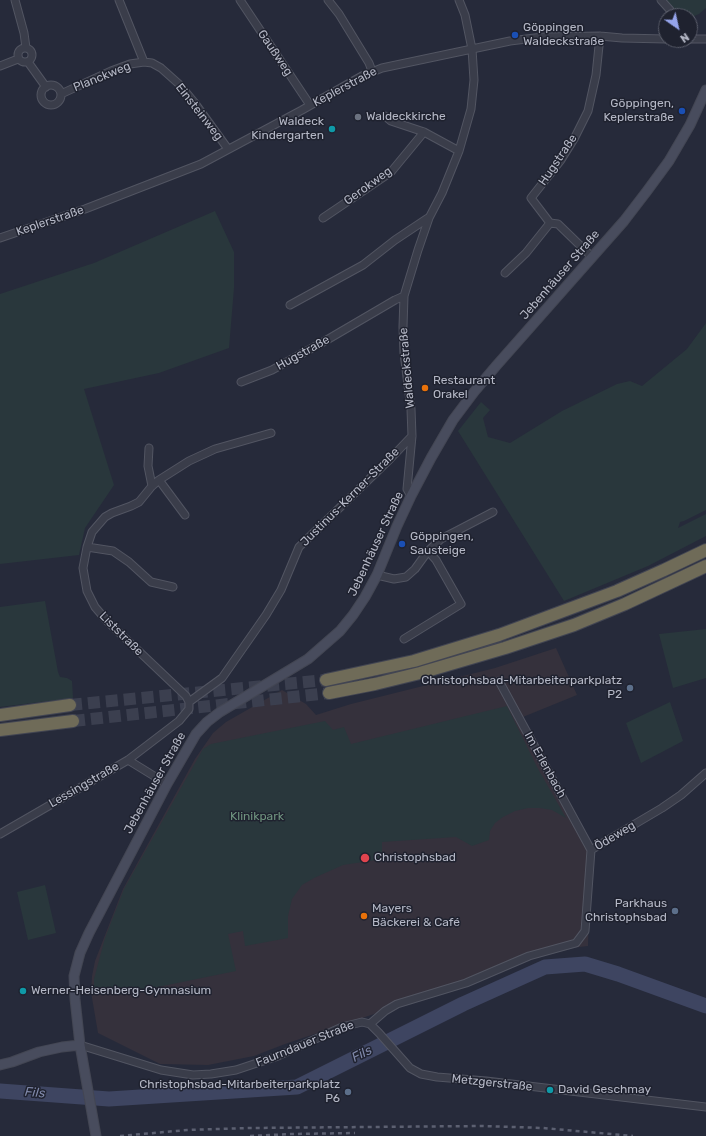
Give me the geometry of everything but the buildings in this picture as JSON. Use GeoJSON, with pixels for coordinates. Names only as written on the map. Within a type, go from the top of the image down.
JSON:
{"type":"FeatureCollection","features":[{"type":"Feature","properties":{"kind":"highway"},"geometry":{"type":"LineString","coordinates":[[326,680],[414,662],[499,635],[617,592],[706,550]]}},
{"type":"Feature","properties":{"kind":"highway"},"geometry":{"type":"LineString","coordinates":[[329,693],[420,674],[574,625],[625,604],[706,566]]}},
{"type":"Feature","properties":{"kind":"highway"},"geometry":{"type":"LineString","coordinates":[[0,715],[70,705]]}},
{"type":"Feature","properties":{"kind":"highway"},"geometry":{"type":"LineString","coordinates":[[0,730],[73,721]]}},
{"type":"Feature","properties":{"kind":"main road","name":"Jebenhäuser Straße"},"geometry":{"type":"LineString","coordinates":[[96,1136],[80,1045],[74,976],[80,953],[167,784],[196,734],[207,722],[220,712],[300,665],[321,649],[340,631],[353,615],[366,597],[377,575],[396,526],[431,458],[454,420],[474,392],[624,221],[669,161],[690,125],[706,90]]}},
{"type":"Feature","properties":{"kind":"main road"},"geometry":{"type":"LineString","coordinates":[[0,1065],[39,1052],[80,1045]]}},
{"type":"Feature","properties":{"kind":"street"},"geometry":{"type":"LineString","coordinates":[[15,0],[24,33],[26,48],[30,50],[32,54],[31,59],[28,62],[24,63],[18,59]]}},
{"type":"Feature","properties":{"kind":"street"},"geometry":{"type":"LineString","coordinates":[[119,0],[144,62]]}},
{"type":"Feature","properties":{"kind":"street","name":"Gaußweg"},"geometry":{"type":"LineString","coordinates":[[240,0],[310,105]]}},
{"type":"Feature","properties":{"kind":"street"},"geometry":{"type":"LineString","coordinates":[[328,0],[339,14],[369,63],[372,71]]}},
{"type":"Feature","properties":{"kind":"street","name":"Waldeckstraße"},"geometry":{"type":"LineString","coordinates":[[411,496],[407,489],[412,436],[411,409],[402,327],[404,296],[429,218],[442,193],[459,151],[472,109],[474,80],[472,49],[465,15],[459,0]]}},
{"type":"Feature","properties":{"kind":"street"},"geometry":{"type":"LineString","coordinates":[[660,0],[668,8]]}},
{"type":"Feature","properties":{"kind":"street","name":"Keplerstraße"},"geometry":{"type":"LineString","coordinates":[[0,238],[106,201],[201,164],[372,71],[510,41],[543,36],[600,36],[658,39]]}},
{"type":"Feature","properties":{"kind":"street","name":"Hugstraße"},"geometry":{"type":"LineString","coordinates":[[592,256],[558,224],[550,222],[531,198],[561,160],[588,112],[596,75],[600,36]]}},
{"type":"Feature","properties":{"kind":"street"},"geometry":{"type":"LineString","coordinates":[[18,59],[18,52],[21,49],[26,48]]}},
{"type":"Feature","properties":{"kind":"street"},"geometry":{"type":"LineString","coordinates":[[0,66],[18,59]]}},
{"type":"Feature","properties":{"kind":"street","name":"Planckweg"},"geometry":{"type":"LineString","coordinates":[[28,62],[46,87]]}},
{"type":"Feature","properties":{"kind":"street","name":"Planckweg"},"geometry":{"type":"LineString","coordinates":[[61,94],[111,71],[130,64],[144,62]]}},
{"type":"Feature","properties":{"kind":"street","name":"Einsteinweg"},"geometry":{"type":"LineString","coordinates":[[144,62],[152,63],[161,68],[180,85],[228,149]]}},
{"type":"Feature","properties":{"kind":"street","name":"Planckweg"},"geometry":{"type":"LineString","coordinates":[[56,86],[58,88],[61,94],[60,100],[56,104],[46,104],[42,99],[42,93],[46,87],[56,86]]}},
{"type":"Feature","properties":{"kind":"street"},"geometry":{"type":"LineString","coordinates":[[385,116],[391,121],[424,132],[459,151]]}},
{"type":"Feature","properties":{"kind":"street","name":"Gerokweg"},"geometry":{"type":"LineString","coordinates":[[324,218],[392,172],[424,132]]}},
{"type":"Feature","properties":{"kind":"street","name":"Waldeckstraße"},"geometry":{"type":"LineString","coordinates":[[290,305],[363,265],[395,240],[429,218]]}},
{"type":"Feature","properties":{"kind":"street"},"geometry":{"type":"LineString","coordinates":[[505,273],[526,253],[550,222]]}},
{"type":"Feature","properties":{"kind":"street","name":"Hugstraße"},"geometry":{"type":"LineString","coordinates":[[241,382],[272,370],[404,296]]}},
{"type":"Feature","properties":{"kind":"street","name":"Liststraße"},"geometry":{"type":"LineString","coordinates":[[189,702],[186,696],[107,622],[95,607],[87,591],[83,568],[87,547],[92,532],[100,522],[112,513],[138,502],[159,480],[189,460],[215,449],[271,433]]}},
{"type":"Feature","properties":{"kind":"street","name":"Justinus-Kerner-Straße"},"geometry":{"type":"LineString","coordinates":[[128,760],[179,721],[188,709],[189,702],[222,678],[266,615],[280,592],[299,546],[390,460],[412,436]]}},
{"type":"Feature","properties":{"kind":"street"},"geometry":{"type":"LineString","coordinates":[[148,448],[148,466],[152,486]]}},
{"type":"Feature","properties":{"kind":"street"},"geometry":{"type":"LineString","coordinates":[[159,480],[185,516]]}},
{"type":"Feature","properties":{"kind":"street"},"geometry":{"type":"LineString","coordinates":[[377,575],[394,579],[406,577],[415,569],[428,552],[441,539],[493,512]]}},
{"type":"Feature","properties":{"kind":"street"},"geometry":{"type":"LineString","coordinates":[[87,547],[113,551],[129,562],[151,582],[173,587]]}},
{"type":"Feature","properties":{"kind":"street"},"geometry":{"type":"LineString","coordinates":[[404,639],[461,604],[436,560],[428,552]]}},
{"type":"Feature","properties":{"kind":"street","name":"Im Erlenbach"},"geometry":{"type":"LineString","coordinates":[[499,681],[591,850]]}},
{"type":"Feature","properties":{"kind":"street","name":"Lessingstraße"},"geometry":{"type":"LineString","coordinates":[[0,834],[128,760],[167,784]]}},
{"type":"Feature","properties":{"kind":"street","name":"Ödeweg"},"geometry":{"type":"LineString","coordinates":[[565,947],[576,943],[585,931],[591,850],[662,808],[681,795],[706,773]]}},
{"type":"Feature","properties":{"kind":"street","name":"Faurndauer Straße"},"geometry":{"type":"LineString","coordinates":[[80,1045],[161,1070],[192,1075],[236,1070],[278,1056],[349,1024],[362,1022],[370,1024],[385,1011],[397,1004],[466,983],[529,956],[565,947]]}},
{"type":"Feature","properties":{"kind":"street","name":"Metzgerstraße"},"geometry":{"type":"LineString","coordinates":[[370,1024],[410,1068],[421,1074],[706,1107]]}},
{"type":"Feature","properties":{"kind":"shaded area","name":"Christophsbad"},"geometry":{"type":"Polygon","coordinates":[[[556,648],[577,695],[518,719],[589,851],[588,946],[571,948],[538,956],[254,1056],[208,1065],[160,1064],[98,1033],[91,992],[92,976],[95,961],[123,889],[195,759],[213,733],[226,722],[282,690],[306,704],[316,715],[351,704],[495,668],[556,648]]]}},
{"type":"Feature","properties":{"kind":"green space"},"geometry":{"type":"Polygon","coordinates":[[[665,0],[706,0],[706,8],[698,14],[698,8],[672,7],[665,0]]]}},
{"type":"Feature","properties":{"kind":"green space"},"geometry":{"type":"Polygon","coordinates":[[[215,211],[234,252],[234,288],[229,348],[159,373],[84,389],[114,485],[85,528],[79,555],[0,564],[0,294],[94,263],[215,211]]]}},
{"type":"Feature","properties":{"kind":"green space"},"geometry":{"type":"Polygon","coordinates":[[[706,323],[706,510],[680,522],[678,528],[706,514],[706,536],[648,566],[564,601],[458,431],[481,402],[490,410],[483,418],[488,437],[510,443],[562,411],[617,384],[630,381],[642,386],[687,349],[706,323]]]}},
{"type":"Feature","properties":{"kind":"green space"},"geometry":{"type":"Polygon","coordinates":[[[45,601],[58,672],[60,677],[67,678],[72,681],[73,698],[0,707],[0,607],[45,601]]]}},
{"type":"Feature","properties":{"kind":"green space"},"geometry":{"type":"Polygon","coordinates":[[[706,629],[706,678],[673,688],[659,634],[706,629]]]}},
{"type":"Feature","properties":{"kind":"green space"},"geometry":{"type":"Polygon","coordinates":[[[670,702],[683,741],[641,763],[626,723],[670,702]]]}},
{"type":"Feature","properties":{"kind":"green space","name":"Klinikpark"},"geometry":{"type":"Polygon","coordinates":[[[507,706],[537,767],[566,818],[552,810],[540,808],[528,808],[515,811],[495,823],[490,831],[489,840],[472,846],[456,837],[382,842],[382,856],[376,860],[343,865],[302,885],[292,899],[288,916],[288,938],[245,946],[243,931],[228,934],[236,971],[143,990],[94,987],[94,979],[105,938],[124,889],[203,749],[211,744],[325,721],[333,730],[344,727],[351,744],[507,706]]]}},
{"type":"Feature","properties":{"kind":"green space"},"geometry":{"type":"Polygon","coordinates":[[[45,885],[56,933],[28,940],[17,892],[45,885]]]}},
{"type":"Feature","properties":{"kind":"waterway","name":"Fils"},"geometry":{"type":"LineString","coordinates":[[0,1091],[109,1099],[297,1087],[463,1004],[545,967],[585,964],[618,974],[706,1006]]}},
{"type":"Feature","properties":{"kind":"tunnel"},"geometry":{"type":"LineString","coordinates":[[70,705],[326,680]]}},
{"type":"Feature","properties":{"kind":"tunnel"},"geometry":{"type":"LineString","coordinates":[[73,721],[329,693]]}},
{"type":"Feature","properties":{"kind":"railway"},"geometry":{"type":"LineString","coordinates":[[120,1136],[187,1130],[250,1128],[483,1126],[543,1128],[633,1136]]}},
{"type":"Feature","properties":{"kind":"railway"},"geometry":{"type":"LineString","coordinates":[[250,1136],[355,1133]]}},
{"type":"Feature","properties":{"kind":"place","name":"Göppingen Waldeckstraße"},"geometry":{"type":"Point","coordinates":[515,35]}},
{"type":"Feature","properties":{"kind":"place","name":"Göppingen, Keplerstraße"},"geometry":{"type":"Point","coordinates":[682,111]}},
{"type":"Feature","properties":{"kind":"place","name":"Waldeckkirche"},"geometry":{"type":"Point","coordinates":[358,117]}},
{"type":"Feature","properties":{"kind":"place","name":"Waldeck Kindergarten"},"geometry":{"type":"Point","coordinates":[332,129]}},
{"type":"Feature","properties":{"kind":"place","name":"Restaurant Orakel"},"geometry":{"type":"Point","coordinates":[425,388]}},
{"type":"Feature","properties":{"kind":"place","name":"Göppingen, Sausteige"},"geometry":{"type":"Point","coordinates":[402,544]}},
{"type":"Feature","properties":{"kind":"place","name":"Christophsbad-Mitarbeiterparkplatz P2"},"geometry":{"type":"Point","coordinates":[630,688]}},
{"type":"Feature","properties":{"kind":"place","name":"Christophsbad"},"geometry":{"type":"Point","coordinates":[365,858]}},
{"type":"Feature","properties":{"kind":"place","name":"Parkhaus Christophsbad"},"geometry":{"type":"Point","coordinates":[675,911]}},
{"type":"Feature","properties":{"kind":"place","name":"Mayers Bäckerei & Café"},"geometry":{"type":"Point","coordinates":[364,916]}},
{"type":"Feature","properties":{"kind":"place","name":"Werner-Heisenberg-Gymnasium"},"geometry":{"type":"Point","coordinates":[23,991]}},
{"type":"Feature","properties":{"kind":"place","name":"David Geschmay"},"geometry":{"type":"Point","coordinates":[550,1090]}},
{"type":"Feature","properties":{"kind":"place","name":"Christophsbad-Mitarbeiterparkplatz P6"},"geometry":{"type":"Point","coordinates":[348,1092]}}]}
